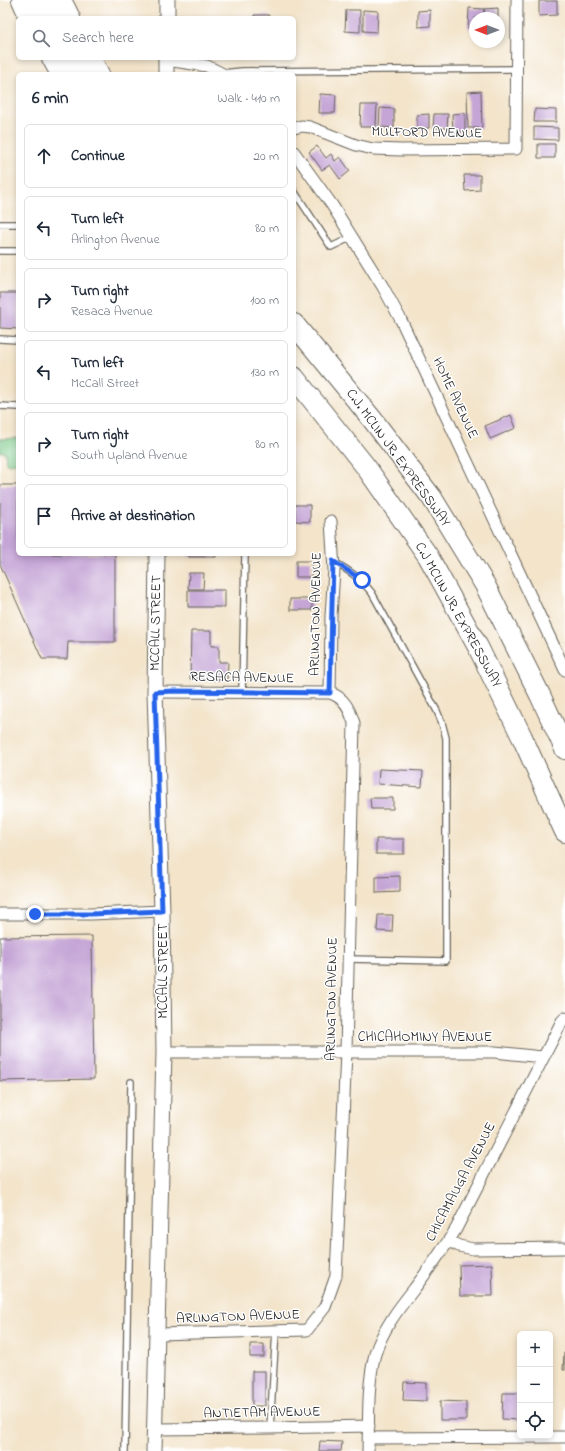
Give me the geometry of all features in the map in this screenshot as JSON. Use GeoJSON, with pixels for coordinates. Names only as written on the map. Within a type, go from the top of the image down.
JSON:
{"type":"FeatureCollection","features":[{"type":"Feature","properties":{"kind":"highway"},"geometry":{"type":"LineString","coordinates":[[22,0],[29,16]]}},
{"type":"Feature","properties":{"kind":"highway"},"geometry":{"type":"LineString","coordinates":[[41,0],[49,16]]}},
{"type":"Feature","properties":{"kind":"highway"},"geometry":{"type":"LineString","coordinates":[[61,0],[69,16]]}},
{"type":"Feature","properties":{"kind":"highway"},"geometry":{"type":"LineString","coordinates":[[53,60],[60,72]]}},
{"type":"Feature","properties":{"kind":"highway"},"geometry":{"type":"LineString","coordinates":[[72,60],[79,72]]}},
{"type":"Feature","properties":{"kind":"highway"},"geometry":{"type":"LineString","coordinates":[[91,60],[98,72]]}},
{"type":"Feature","properties":{"kind":"highway","name":"C.J. MCLIN JR. EXPRESSWAY"},"geometry":{"type":"LineString","coordinates":[[296,326],[372,419],[432,498],[485,585],[540,695],[565,749]]}},
{"type":"Feature","properties":{"kind":"highway","name":"C.J MCLIN JR. EXPRESSWAY"},"geometry":{"type":"LineString","coordinates":[[296,380],[366,467],[428,556],[478,647],[522,737],[565,832]]}},
{"type":"Feature","properties":{"kind":"street"},"geometry":{"type":"LineString","coordinates":[[167,0],[167,16]]}},
{"type":"Feature","properties":{"kind":"street"},"geometry":{"type":"LineString","coordinates":[[516,69],[517,0]]}},
{"type":"Feature","properties":{"kind":"street"},"geometry":{"type":"LineString","coordinates":[[166,64],[207,66],[220,72]]}},
{"type":"Feature","properties":{"kind":"street","name":"MULFORD AVENUE"},"geometry":{"type":"LineString","coordinates":[[296,128],[302,126],[310,127],[356,145],[373,149],[516,149],[516,69]]}},
{"type":"Feature","properties":{"kind":"street","name":"HOME AVENUE"},"geometry":{"type":"LineString","coordinates":[[296,155],[332,205],[383,287],[401,320],[565,670]]}},
{"type":"Feature","properties":{"kind":"street","name":"ARLINGTON AVENUE"},"geometry":{"type":"LineString","coordinates":[[157,1334],[307,1330],[325,1307],[336,1276],[346,1052],[354,723],[345,703],[340,698],[330,693],[333,561],[331,521]]}},
{"type":"Feature","properties":{"kind":"street","name":"MCCALL STREET"},"geometry":{"type":"LineString","coordinates":[[154,1451],[164,1052],[162,911],[155,692],[157,556]]}},
{"type":"Feature","properties":{"kind":"street","name":"RESACA AVENUE"},"geometry":{"type":"LineString","coordinates":[[155,692],[330,693]]}},
{"type":"Feature","properties":{"kind":"street"},"geometry":{"type":"LineString","coordinates":[[0,914],[91,914],[162,911]]}},
{"type":"Feature","properties":{"kind":"street","name":"CHICAMAUGA AVENUE"},"geometry":{"type":"LineString","coordinates":[[368,1451],[370,1383],[374,1359],[384,1332],[396,1312],[449,1241],[542,1057],[565,1018]]}},
{"type":"Feature","properties":{"kind":"street","name":"CHICAHOMINY AVENUE"},"geometry":{"type":"LineString","coordinates":[[164,1052],[495,1052],[542,1057]]}},
{"type":"Feature","properties":{"kind":"street"},"geometry":{"type":"LineString","coordinates":[[449,1241],[459,1246],[473,1249],[565,1248]]}},
{"type":"Feature","properties":{"kind":"street","name":"ANTIETAM AVENUE"},"geometry":{"type":"LineString","coordinates":[[155,1428],[369,1426]]}},
{"type":"Feature","properties":{"kind":"street"},"geometry":{"type":"LineString","coordinates":[[369,1438],[565,1437]]}},
{"type":"Feature","properties":{"kind":"lane"},"geometry":{"type":"LineString","coordinates":[[232,72],[516,69]]}},
{"type":"Feature","properties":{"kind":"lane"},"geometry":{"type":"LineString","coordinates":[[296,194],[331,248],[352,237]]}},
{"type":"Feature","properties":{"kind":"lane"},"geometry":{"type":"LineString","coordinates":[[0,224],[16,224]]}},
{"type":"Feature","properties":{"kind":"lane"},"geometry":{"type":"LineString","coordinates":[[0,251],[16,251]]}},
{"type":"Feature","properties":{"kind":"lane"},"geometry":{"type":"LineString","coordinates":[[0,339],[16,340]]}},
{"type":"Feature","properties":{"kind":"lane"},"geometry":{"type":"LineString","coordinates":[[0,406],[16,407]]}},
{"type":"Feature","properties":{"kind":"lane"},"geometry":{"type":"LineString","coordinates":[[242,693],[245,556]]}},
{"type":"Feature","properties":{"kind":"lane"},"geometry":{"type":"LineString","coordinates":[[333,561],[356,576],[372,593],[437,711],[446,738],[446,961],[348,959]]}},
{"type":"Feature","properties":{"kind":"lane"},"geometry":{"type":"LineString","coordinates":[[125,1451],[131,1082]]}},
{"type":"Feature","properties":{"kind":"lane"},"geometry":{"type":"LineString","coordinates":[[270,1428],[276,1331]]}},
{"type":"Feature","properties":{"kind":"green space"},"geometry":{"type":"Polygon","coordinates":[[[16,438],[16,463],[6,464],[5,452],[0,452],[0,439],[16,438]]]}},
{"type":"Feature","properties":{"kind":"building"},"geometry":{"type":"Polygon","coordinates":[[[539,1],[557,1],[557,15],[539,16],[539,1]]]}},
{"type":"Feature","properties":{"kind":"building"},"geometry":{"type":"Polygon","coordinates":[[[469,8],[484,9],[484,12],[469,12],[468,28],[469,8]]]}},
{"type":"Feature","properties":{"kind":"building"},"geometry":{"type":"Polygon","coordinates":[[[498,8],[498,12],[484,12],[484,9],[498,8]]]}},
{"type":"Feature","properties":{"kind":"building"},"geometry":{"type":"Polygon","coordinates":[[[346,10],[360,10],[360,32],[345,31],[346,10]]]}},
{"type":"Feature","properties":{"kind":"building"},"geometry":{"type":"Polygon","coordinates":[[[363,10],[378,11],[377,32],[363,31],[363,10]]]}},
{"type":"Feature","properties":{"kind":"building"},"geometry":{"type":"Polygon","coordinates":[[[430,10],[430,26],[418,27],[418,11],[430,10]]]}},
{"type":"Feature","properties":{"kind":"building"},"geometry":{"type":"Polygon","coordinates":[[[254,15],[269,15],[269,16],[254,15]]]}},
{"type":"Feature","properties":{"kind":"building"},"geometry":{"type":"Polygon","coordinates":[[[481,91],[482,128],[468,128],[467,92],[481,91]]]}},
{"type":"Feature","properties":{"kind":"building"},"geometry":{"type":"Polygon","coordinates":[[[320,94],[336,95],[335,113],[319,113],[320,94]]]}},
{"type":"Feature","properties":{"kind":"building"},"geometry":{"type":"Polygon","coordinates":[[[361,105],[377,105],[376,127],[360,127],[361,105]]]}},
{"type":"Feature","properties":{"kind":"building"},"geometry":{"type":"Polygon","coordinates":[[[380,108],[394,109],[394,128],[379,127],[380,108]]]}},
{"type":"Feature","properties":{"kind":"building"},"geometry":{"type":"Polygon","coordinates":[[[535,109],[556,110],[556,122],[534,122],[535,109]]]}},
{"type":"Feature","properties":{"kind":"building"},"geometry":{"type":"Polygon","coordinates":[[[465,113],[465,131],[453,132],[452,114],[465,113]]]}},
{"type":"Feature","properties":{"kind":"building"},"geometry":{"type":"Polygon","coordinates":[[[429,114],[429,128],[417,129],[417,115],[429,114]]]}},
{"type":"Feature","properties":{"kind":"building"},"geometry":{"type":"Polygon","coordinates":[[[434,114],[448,114],[447,128],[433,128],[434,114]]]}},
{"type":"Feature","properties":{"kind":"building"},"geometry":{"type":"Polygon","coordinates":[[[534,127],[558,128],[558,140],[534,139],[534,127]]]}},
{"type":"Feature","properties":{"kind":"building"},"geometry":{"type":"Polygon","coordinates":[[[538,144],[555,144],[555,158],[538,158],[538,144]]]}},
{"type":"Feature","properties":{"kind":"building"},"geometry":{"type":"Polygon","coordinates":[[[317,146],[326,158],[331,154],[335,161],[340,157],[350,171],[340,179],[330,165],[322,170],[309,152],[317,146]]]}},
{"type":"Feature","properties":{"kind":"building"},"geometry":{"type":"Polygon","coordinates":[[[464,175],[480,175],[480,190],[465,191],[464,175]]]}},
{"type":"Feature","properties":{"kind":"building"},"geometry":{"type":"Polygon","coordinates":[[[0,293],[16,293],[16,329],[0,328],[0,293]]]}},
{"type":"Feature","properties":{"kind":"building"},"geometry":{"type":"Polygon","coordinates":[[[511,415],[516,428],[490,439],[485,426],[511,415]]]}},
{"type":"Feature","properties":{"kind":"building"},"geometry":{"type":"Polygon","coordinates":[[[0,485],[16,485],[16,556],[115,556],[115,642],[68,642],[67,659],[42,659],[0,564],[0,485]]]}},
{"type":"Feature","properties":{"kind":"building"},"geometry":{"type":"Polygon","coordinates":[[[296,505],[310,505],[310,522],[296,521],[296,505]]]}},
{"type":"Feature","properties":{"kind":"building"},"geometry":{"type":"Polygon","coordinates":[[[189,556],[216,556],[216,557],[189,556]]]}},
{"type":"Feature","properties":{"kind":"building"},"geometry":{"type":"Polygon","coordinates":[[[296,561],[311,561],[311,577],[296,577],[296,561]]]}},
{"type":"Feature","properties":{"kind":"building"},"geometry":{"type":"Polygon","coordinates":[[[189,573],[204,573],[203,589],[188,589],[189,573]]]}},
{"type":"Feature","properties":{"kind":"building"},"geometry":{"type":"Polygon","coordinates":[[[188,590],[225,590],[225,607],[188,607],[188,590]]]}},
{"type":"Feature","properties":{"kind":"building"},"geometry":{"type":"Polygon","coordinates":[[[290,599],[312,599],[312,610],[290,610],[290,599]]]}},
{"type":"Feature","properties":{"kind":"building"},"geometry":{"type":"Polygon","coordinates":[[[191,631],[211,631],[211,646],[219,646],[219,662],[228,662],[227,680],[190,679],[191,631]]]}},
{"type":"Feature","properties":{"kind":"building"},"geometry":{"type":"Polygon","coordinates":[[[379,769],[423,771],[422,787],[378,784],[379,769]]]}},
{"type":"Feature","properties":{"kind":"building"},"geometry":{"type":"Polygon","coordinates":[[[370,798],[393,798],[393,809],[371,809],[370,798]]]}},
{"type":"Feature","properties":{"kind":"building"},"geometry":{"type":"Polygon","coordinates":[[[376,839],[404,839],[404,854],[376,854],[376,839]]]}},
{"type":"Feature","properties":{"kind":"building"},"geometry":{"type":"Polygon","coordinates":[[[400,876],[400,892],[376,893],[376,877],[400,876]]]}},
{"type":"Feature","properties":{"kind":"building"},"geometry":{"type":"Polygon","coordinates":[[[378,915],[393,915],[392,932],[377,931],[378,915]]]}},
{"type":"Feature","properties":{"kind":"building"},"geometry":{"type":"Polygon","coordinates":[[[92,936],[94,1079],[0,1081],[0,937],[92,936]]]}},
{"type":"Feature","properties":{"kind":"building"},"geometry":{"type":"Polygon","coordinates":[[[492,1264],[493,1296],[460,1296],[459,1265],[492,1264]]]}},
{"type":"Feature","properties":{"kind":"building"},"geometry":{"type":"Polygon","coordinates":[[[250,1344],[264,1344],[264,1357],[250,1357],[250,1344]]]}},
{"type":"Feature","properties":{"kind":"building"},"geometry":{"type":"Polygon","coordinates":[[[564,1353],[565,1370],[563,1370],[564,1353]]]}},
{"type":"Feature","properties":{"kind":"building"},"geometry":{"type":"Polygon","coordinates":[[[252,1371],[265,1371],[265,1406],[252,1406],[252,1371]]]}},
{"type":"Feature","properties":{"kind":"building"},"geometry":{"type":"Polygon","coordinates":[[[404,1382],[426,1383],[426,1401],[403,1400],[404,1382]]]}},
{"type":"Feature","properties":{"kind":"building"},"geometry":{"type":"Polygon","coordinates":[[[503,1393],[517,1393],[517,1420],[502,1419],[503,1393]]]}},
{"type":"Feature","properties":{"kind":"building"},"geometry":{"type":"Polygon","coordinates":[[[440,1401],[466,1402],[466,1420],[440,1420],[440,1401]]]}},
{"type":"Feature","properties":{"kind":"building"},"geometry":{"type":"Polygon","coordinates":[[[320,1441],[342,1442],[341,1451],[319,1451],[320,1441]]]}},
{"type":"Feature","properties":{"kind":"route"},"geometry":{"type":"LineString","coordinates":[[35,914],[91,914],[162,911],[155,692],[330,693],[329,667],[334,570],[333,561],[362,580]]}}]}
